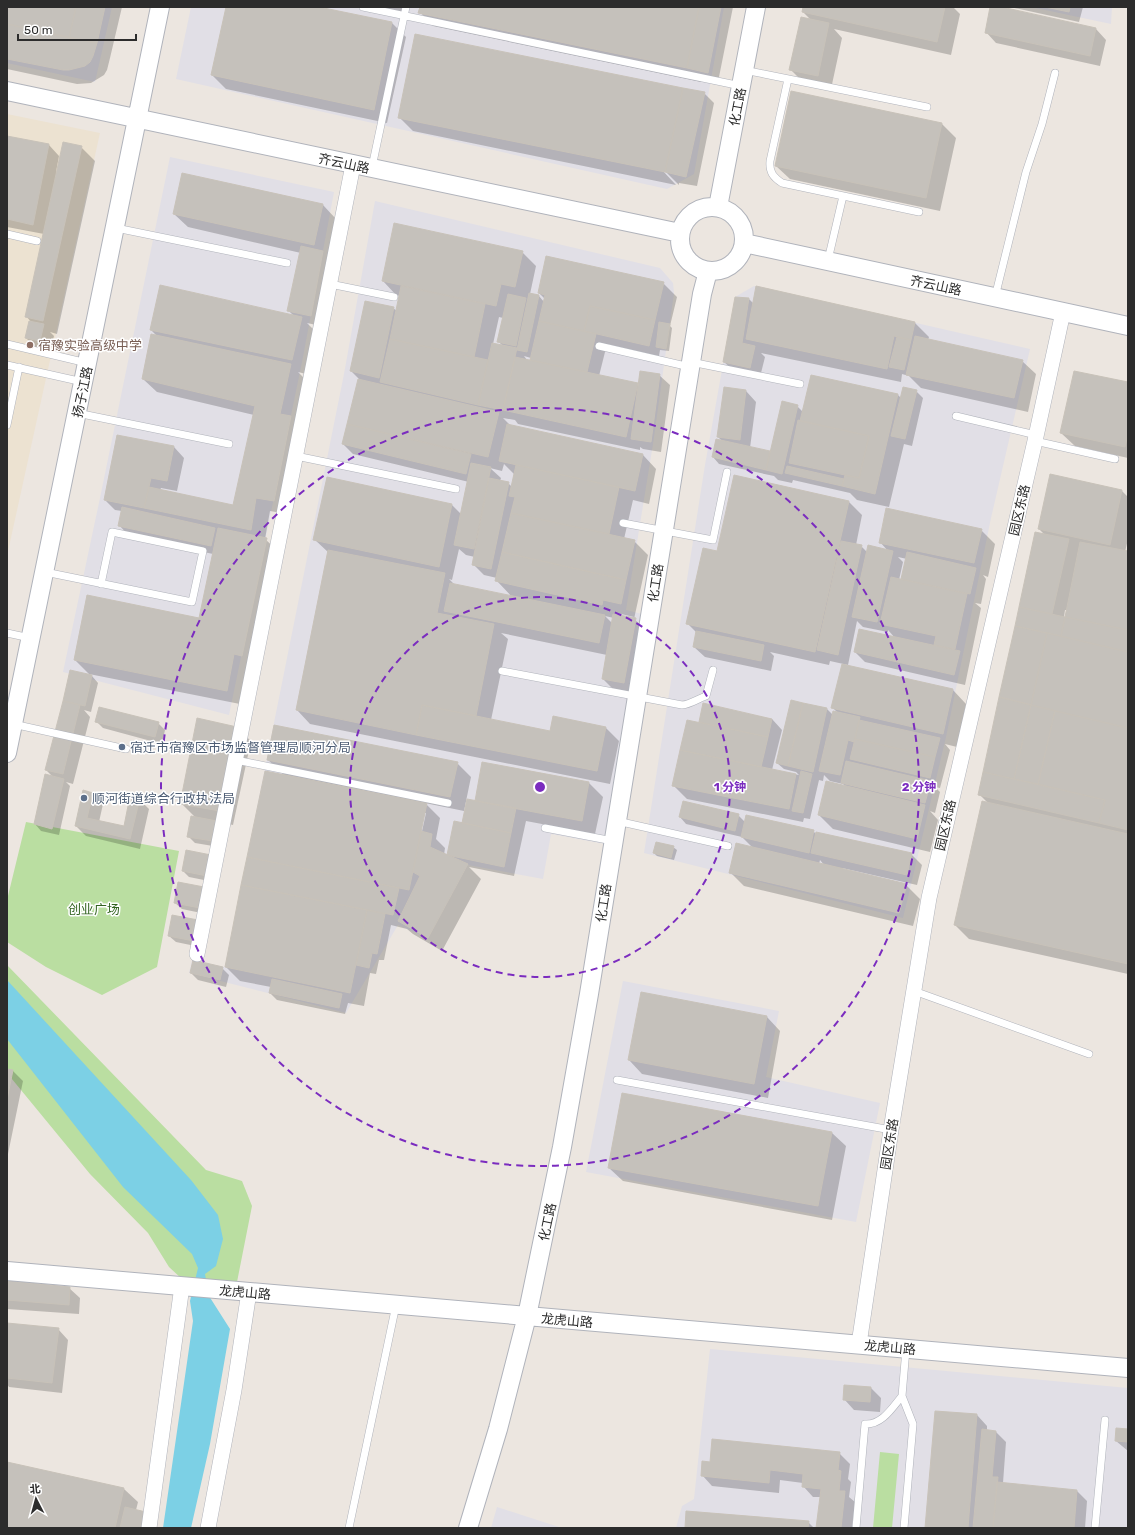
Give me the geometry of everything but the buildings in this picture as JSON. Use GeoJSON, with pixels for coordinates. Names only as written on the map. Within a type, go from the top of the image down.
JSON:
{"type":"FeatureCollection","features":[{"type":"Feature","properties":{"kind":"street","name":"扬子江路"},"geometry":{"type":"LineString","coordinates":[[7,748],[116,228],[160,7]]}},
{"type":"Feature","properties":{"kind":"street","name":"化工路"},"geometry":{"type":"LineString","coordinates":[[718,207],[756,7]]}},
{"type":"Feature","properties":{"kind":"street","name":"齐云山路"},"geometry":{"type":"LineString","coordinates":[[7,92],[138,118],[371,169],[680,233]]}},
{"type":"Feature","properties":{"kind":"street"},"geometry":{"type":"LineString","coordinates":[[197,954],[353,165]]}},
{"type":"Feature","properties":{"kind":"street"},"geometry":{"type":"LineString","coordinates":[[718,207],[726,210],[738,220],[743,227],[744,243],[739,257],[728,267],[718,271],[708,271],[692,264],[686,258],[682,250],[680,233],[682,226],[691,214],[704,208],[718,207]]}},
{"type":"Feature","properties":{"kind":"street","name":"齐云山路"},"geometry":{"type":"LineString","coordinates":[[744,243],[1128,326]]}},
{"type":"Feature","properties":{"kind":"street","name":"化工路"},"geometry":{"type":"LineString","coordinates":[[468,1528],[498,1429],[527,1316],[562,1146],[702,294],[708,271]]}},
{"type":"Feature","properties":{"kind":"street","name":"园区东路"},"geometry":{"type":"LineString","coordinates":[[859,1344],[891,1130],[929,898],[1036,438],[1063,312]]}},
{"type":"Feature","properties":{"kind":"street","name":"龙虎山路"},"geometry":{"type":"LineString","coordinates":[[7,1271],[1128,1368]]}},
{"type":"Feature","properties":{"kind":"street"},"geometry":{"type":"LineString","coordinates":[[149,1528],[182,1286]]}},
{"type":"Feature","properties":{"kind":"street"},"geometry":{"type":"LineString","coordinates":[[208,1528],[234,1390],[249,1292]]}},
{"type":"Feature","properties":{"kind":"lane"},"geometry":{"type":"LineString","coordinates":[[363,7],[404,16],[742,78],[788,79],[927,107]]}},
{"type":"Feature","properties":{"kind":"lane"},"geometry":{"type":"LineString","coordinates":[[371,169],[406,7]]}},
{"type":"Feature","properties":{"kind":"lane"},"geometry":{"type":"LineString","coordinates":[[995,297],[1026,172],[1042,124],[1055,73]]}},
{"type":"Feature","properties":{"kind":"lane"},"geometry":{"type":"LineString","coordinates":[[788,79],[770,161],[772,175],[782,183],[919,212]]}},
{"type":"Feature","properties":{"kind":"lane"},"geometry":{"type":"LineString","coordinates":[[828,261],[843,196]]}},
{"type":"Feature","properties":{"kind":"lane"},"geometry":{"type":"LineString","coordinates":[[116,228],[287,263]]}},
{"type":"Feature","properties":{"kind":"lane"},"geometry":{"type":"LineString","coordinates":[[7,234],[37,241]]}},
{"type":"Feature","properties":{"kind":"lane"},"geometry":{"type":"LineString","coordinates":[[330,284],[394,297]]}},
{"type":"Feature","properties":{"kind":"lane"},"geometry":{"type":"LineString","coordinates":[[7,344],[88,363]]}},
{"type":"Feature","properties":{"kind":"lane"},"geometry":{"type":"LineString","coordinates":[[598,346],[691,365],[800,384]]}},
{"type":"Feature","properties":{"kind":"lane"},"geometry":{"type":"LineString","coordinates":[[7,365],[84,382]]}},
{"type":"Feature","properties":{"kind":"lane"},"geometry":{"type":"LineString","coordinates":[[7,425],[19,368]]}},
{"type":"Feature","properties":{"kind":"lane"},"geometry":{"type":"LineString","coordinates":[[77,413],[229,444]]}},
{"type":"Feature","properties":{"kind":"lane"},"geometry":{"type":"LineString","coordinates":[[956,416],[1115,459]]}},
{"type":"Feature","properties":{"kind":"lane"},"geometry":{"type":"LineString","coordinates":[[296,456],[456,489]]}},
{"type":"Feature","properties":{"kind":"lane"},"geometry":{"type":"LineString","coordinates":[[623,523],[712,540],[727,472]]}},
{"type":"Feature","properties":{"kind":"lane"},"geometry":{"type":"LineString","coordinates":[[44,572],[101,584],[192,602],[203,551],[112,532],[101,584]]}},
{"type":"Feature","properties":{"kind":"lane"},"geometry":{"type":"LineString","coordinates":[[7,633],[30,638]]}},
{"type":"Feature","properties":{"kind":"lane"},"geometry":{"type":"LineString","coordinates":[[502,671],[682,705],[690,704],[698,698],[706,696],[713,670]]}},
{"type":"Feature","properties":{"kind":"lane"},"geometry":{"type":"LineString","coordinates":[[13,724],[126,750]]}},
{"type":"Feature","properties":{"kind":"lane"},"geometry":{"type":"LineString","coordinates":[[236,760],[448,803]]}},
{"type":"Feature","properties":{"kind":"lane"},"geometry":{"type":"LineString","coordinates":[[616,821],[728,846]]}},
{"type":"Feature","properties":{"kind":"lane"},"geometry":{"type":"LineString","coordinates":[[545,828],[613,842]]}},
{"type":"Feature","properties":{"kind":"lane"},"geometry":{"type":"LineString","coordinates":[[914,991],[1089,1054]]}},
{"type":"Feature","properties":{"kind":"lane"},"geometry":{"type":"LineString","coordinates":[[617,1080],[891,1130]]}},
{"type":"Feature","properties":{"kind":"lane"},"geometry":{"type":"LineString","coordinates":[[349,1528],[396,1305]]}},
{"type":"Feature","properties":{"kind":"lane"},"geometry":{"type":"LineString","coordinates":[[904,1528],[913,1424],[902,1396],[906,1348]]}},
{"type":"Feature","properties":{"kind":"lane"},"geometry":{"type":"LineString","coordinates":[[856,1528],[865,1424],[879,1421],[887,1415],[902,1396]]}},
{"type":"Feature","properties":{"kind":"lane"},"geometry":{"type":"LineString","coordinates":[[1095,1528],[1105,1420]]}},
{"type":"Feature","properties":{"kind":"shaded area"},"geometry":{"type":"Polygon","coordinates":[[[7,7],[112,7],[95,82],[7,63],[7,7]]]}},
{"type":"Feature","properties":{"kind":"shaded area"},"geometry":{"type":"Polygon","coordinates":[[[191,7],[724,7],[694,174],[667,189],[176,79],[191,7]]]}},
{"type":"Feature","properties":{"kind":"shaded area"},"geometry":{"type":"Polygon","coordinates":[[[1031,7],[1112,7],[1111,24],[1031,7]]]}},
{"type":"Feature","properties":{"kind":"shaded area","name":"宿豫实验高级中学"},"geometry":{"type":"Polygon","coordinates":[[[7,114],[100,133],[7,556],[7,114]]]}},
{"type":"Feature","properties":{"kind":"shaded area"},"geometry":{"type":"Polygon","coordinates":[[[170,157],[334,192],[302,362],[229,715],[63,672],[170,157]]]}},
{"type":"Feature","properties":{"kind":"shaded area"},"geometry":{"type":"Polygon","coordinates":[[[375,201],[660,268],[673,283],[674,293],[653,444],[626,610],[642,614],[605,844],[551,834],[543,879],[468,865],[428,938],[398,925],[346,1013],[189,973],[192,960],[225,967],[344,374],[375,201]]]}},
{"type":"Feature","properties":{"kind":"shaded area"},"geometry":{"type":"Polygon","coordinates":[[[754,286],[1030,349],[991,518],[946,737],[903,918],[644,853],[705,465],[735,297],[754,286]]]}},
{"type":"Feature","properties":{"kind":"shaded area"},"geometry":{"type":"Polygon","coordinates":[[[623,981],[779,1011],[766,1077],[880,1103],[856,1222],[586,1172],[623,981]]]}},
{"type":"Feature","properties":{"kind":"shaded area"},"geometry":{"type":"Polygon","coordinates":[[[710,1349],[1128,1388],[1128,1528],[676,1528],[682,1506],[694,1499],[710,1349]]]}},
{"type":"Feature","properties":{"kind":"shaded area"},"geometry":{"type":"Polygon","coordinates":[[[497,1507],[562,1528],[491,1528],[497,1507]]]}},
{"type":"Feature","properties":{"kind":"green space","name":"创业广场"},"geometry":{"type":"Polygon","coordinates":[[[26,822],[179,851],[157,967],[102,995],[46,967],[7,942],[7,900],[26,822]]]}},
{"type":"Feature","properties":{"kind":"green space"},"geometry":{"type":"Polygon","coordinates":[[[7,965],[206,1170],[242,1181],[252,1206],[237,1282],[182,1279],[169,1267],[148,1233],[90,1174],[7,1073],[7,965]]]}},
{"type":"Feature","properties":{"kind":"green space"},"geometry":{"type":"Polygon","coordinates":[[[880,1452],[899,1454],[892,1528],[873,1528],[880,1452]]]}},
{"type":"Feature","properties":{"kind":"water"},"geometry":{"type":"Polygon","coordinates":[[[7,980],[191,1180],[218,1215],[223,1239],[216,1266],[205,1274],[209,1296],[230,1329],[210,1444],[191,1528],[163,1528],[193,1321],[190,1301],[198,1268],[192,1254],[123,1187],[7,1039],[7,980]]]}},
{"type":"Feature","properties":{"kind":"place","name":"宿豫实验高级中学"},"geometry":{"type":"Point","coordinates":[30,345]}},
{"type":"Feature","properties":{"kind":"place","name":"宿迁市宿豫区市场监督管理局顺河分局"},"geometry":{"type":"Point","coordinates":[122,747]}},
{"type":"Feature","properties":{"kind":"place","name":"顺河街道综合行政执法局"},"geometry":{"type":"Point","coordinates":[84,798]}}]}
